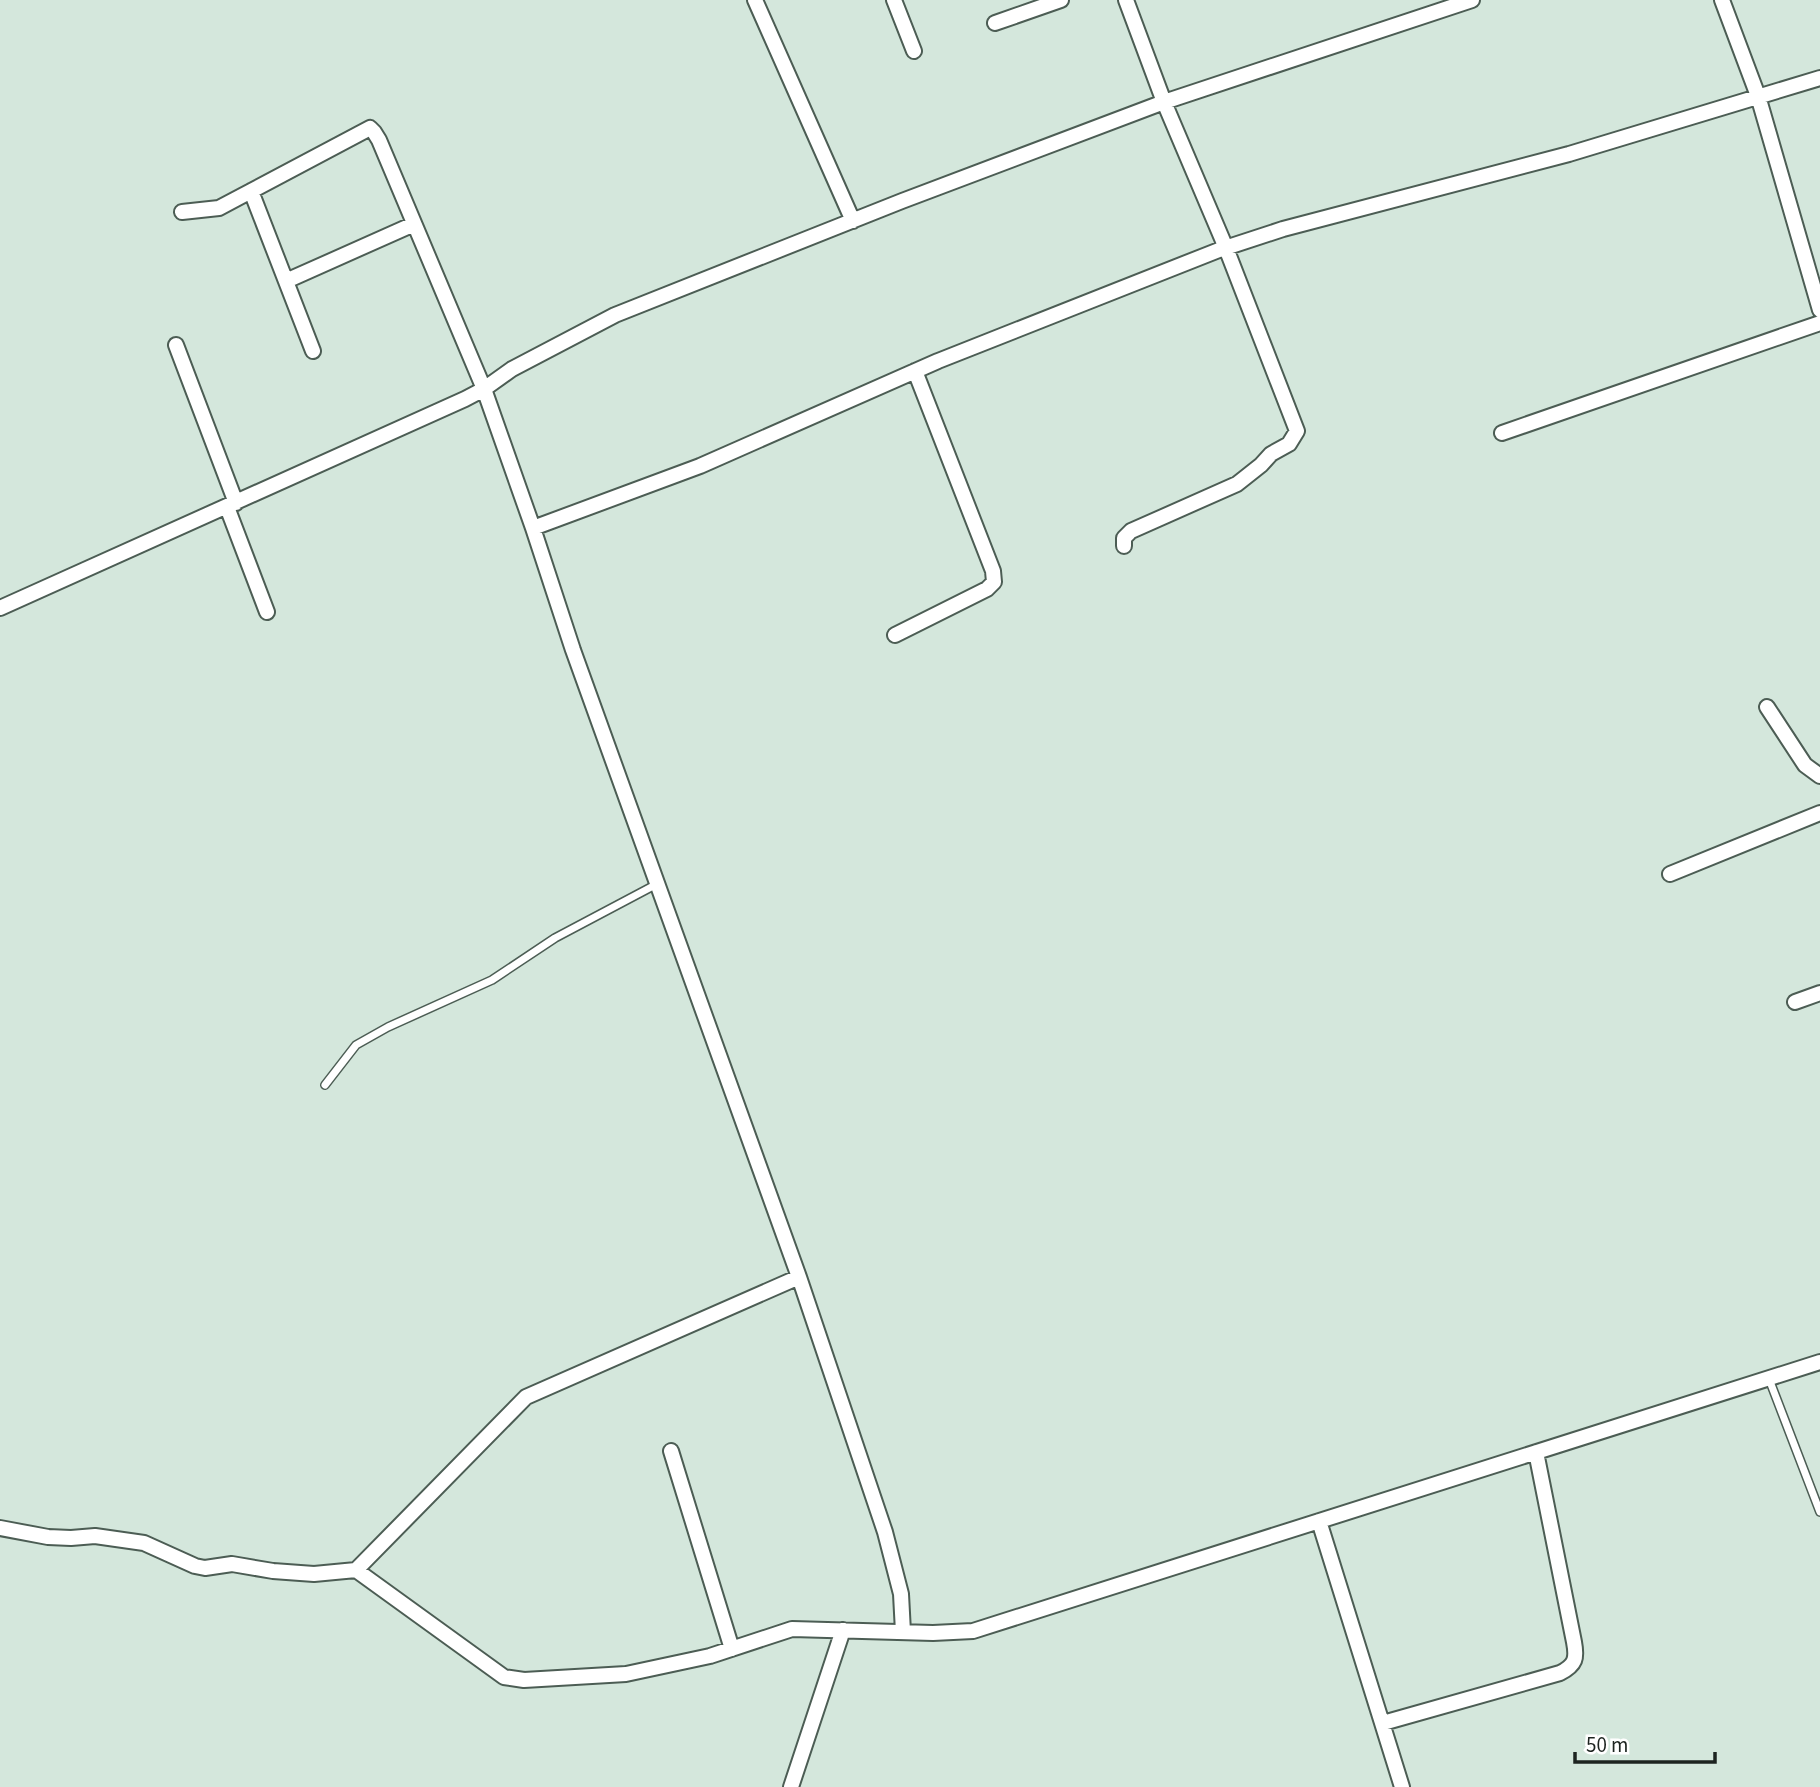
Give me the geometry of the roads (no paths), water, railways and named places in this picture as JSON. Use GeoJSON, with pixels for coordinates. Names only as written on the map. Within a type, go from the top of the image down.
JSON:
{"type":"FeatureCollection","features":[{"type":"Feature","properties":{"kind":"street"},"geometry":{"type":"LineString","coordinates":[[755,0],[853,221]]}},
{"type":"Feature","properties":{"kind":"street"},"geometry":{"type":"LineString","coordinates":[[894,0],[914,51]]}},
{"type":"Feature","properties":{"kind":"street"},"geometry":{"type":"LineString","coordinates":[[995,23],[1061,0]]}},
{"type":"Feature","properties":{"kind":"street"},"geometry":{"type":"LineString","coordinates":[[1124,546],[1124,538],[1131,531],[1237,484],[1272,454],[1289,444],[1297,431],[1226,248],[1164,102],[1126,0]]}},
{"type":"Feature","properties":{"kind":"street"},"geometry":{"type":"LineString","coordinates":[[0,608],[465,399],[512,369],[615,315],[1164,102],[1472,0]]}},
{"type":"Feature","properties":{"kind":"street"},"geometry":{"type":"LineString","coordinates":[[1722,0],[1758,96],[1820,310]]}},
{"type":"Feature","properties":{"kind":"street"},"geometry":{"type":"LineString","coordinates":[[533,528],[700,466],[915,371],[1226,248],[1283,229],[1569,154],[1820,78]]}},
{"type":"Feature","properties":{"kind":"street"},"geometry":{"type":"LineString","coordinates":[[182,212],[219,208],[370,128],[379,140],[484,389],[573,650],[799,1277],[885,1532],[901,1594],[903,1632]]}},
{"type":"Feature","properties":{"kind":"street"},"geometry":{"type":"LineString","coordinates":[[251,191],[313,351]]}},
{"type":"Feature","properties":{"kind":"street"},"geometry":{"type":"LineString","coordinates":[[286,281],[414,223]]}},
{"type":"Feature","properties":{"kind":"street"},"geometry":{"type":"LineString","coordinates":[[1502,433],[1820,323]]}},
{"type":"Feature","properties":{"kind":"street"},"geometry":{"type":"LineString","coordinates":[[176,345],[267,612]]}},
{"type":"Feature","properties":{"kind":"street"},"geometry":{"type":"LineString","coordinates":[[895,635],[987,589],[994,582],[993,571],[915,371]]}},
{"type":"Feature","properties":{"kind":"street"},"geometry":{"type":"LineString","coordinates":[[1768,707],[1805,765],[1820,776]]}},
{"type":"Feature","properties":{"kind":"street"},"geometry":{"type":"LineString","coordinates":[[1670,874],[1820,813]]}},
{"type":"Feature","properties":{"kind":"street"},"geometry":{"type":"LineString","coordinates":[[1795,1002],[1820,993]]}},
{"type":"Feature","properties":{"kind":"street"},"geometry":{"type":"LineString","coordinates":[[0,1528],[48,1537],[96,1536],[144,1543],[205,1568],[232,1564],[314,1574],[356,1570],[526,1397],[799,1277]]}},
{"type":"Feature","properties":{"kind":"street"},"geometry":{"type":"LineString","coordinates":[[356,1570],[504,1677],[523,1680],[626,1674],[710,1656],[792,1629],[933,1633],[973,1631],[1820,1362]]}},
{"type":"Feature","properties":{"kind":"street"},"geometry":{"type":"LineString","coordinates":[[671,1451],[732,1649]]}},
{"type":"Feature","properties":{"kind":"street"},"geometry":{"type":"LineString","coordinates":[[1383,1723],[1560,1673],[1570,1669],[1574,1662],[1574,1642],[1536,1452]]}},
{"type":"Feature","properties":{"kind":"street"},"geometry":{"type":"LineString","coordinates":[[1318,1521],[1402,1787]]}},
{"type":"Feature","properties":{"kind":"street"},"geometry":{"type":"LineString","coordinates":[[791,1787],[843,1630]]}},
{"type":"Feature","properties":{"kind":"lane"},"geometry":{"type":"LineString","coordinates":[[325,1085],[356,1045],[388,1027],[492,980],[555,938],[657,884]]}},
{"type":"Feature","properties":{"kind":"lane"},"geometry":{"type":"LineString","coordinates":[[1769,1378],[1820,1512]]}}]}
